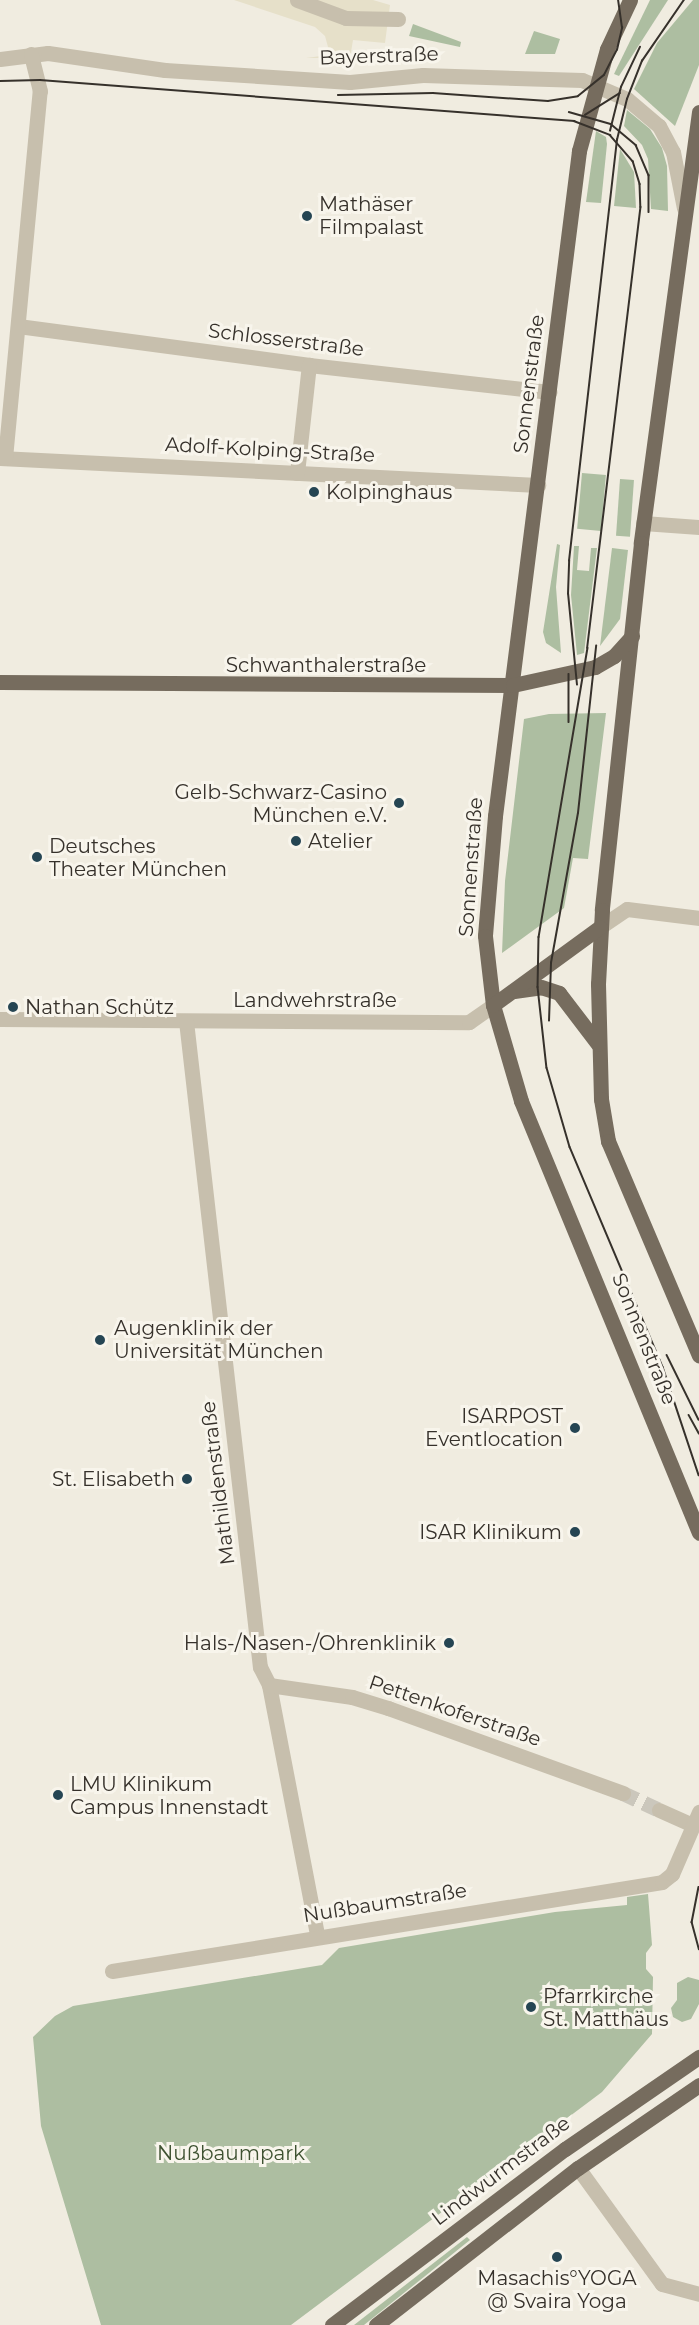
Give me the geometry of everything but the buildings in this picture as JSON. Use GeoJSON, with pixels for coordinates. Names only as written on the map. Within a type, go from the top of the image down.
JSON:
{"type":"FeatureCollection","features":[{"type":"Feature","properties":{"kind":"main road","name":"Sonnenstraße"},"geometry":{"type":"LineString","coordinates":[[630,0],[609,42],[596,84],[576,169],[495,816],[486,922],[493,1005],[521,1101],[699,1533]]}},
{"type":"Feature","properties":{"kind":"main road"},"geometry":{"type":"LineString","coordinates":[[699,112],[684,208],[643,523],[634,631],[600,927],[598,1044],[608,1141],[699,1355]]}},
{"type":"Feature","properties":{"kind":"main road","name":"Schwanthalerstraße"},"geometry":{"type":"LineString","coordinates":[[0,682],[513,685],[595,667],[620,651],[634,631]]}},
{"type":"Feature","properties":{"kind":"main road","name":"Landwehrstraße"},"geometry":{"type":"LineString","coordinates":[[493,1005],[600,927]]}},
{"type":"Feature","properties":{"kind":"main road"},"geometry":{"type":"LineString","coordinates":[[512,991],[541,987],[555,991],[569,1003],[598,1044]]}},
{"type":"Feature","properties":{"kind":"main road","name":"Lindwurmstraße"},"geometry":{"type":"LineString","coordinates":[[332,2325],[565,2149],[699,2057]]}},
{"type":"Feature","properties":{"kind":"main road"},"geometry":{"type":"LineString","coordinates":[[376,2325],[578,2168],[699,2085]]}},
{"type":"Feature","properties":{"kind":"street"},"geometry":{"type":"LineString","coordinates":[[297,0],[346,18],[398,19]]}},
{"type":"Feature","properties":{"kind":"street"},"geometry":{"type":"LineString","coordinates":[[3,458],[40,91],[31,54]]}},
{"type":"Feature","properties":{"kind":"street","name":"Bayerstraße"},"geometry":{"type":"LineString","coordinates":[[0,59],[31,54],[63,54],[165,70],[350,82],[423,75],[568,78],[596,84],[639,106],[659,126],[673,152],[684,208]]}},
{"type":"Feature","properties":{"kind":"street","name":"Schlosserstraße"},"geometry":{"type":"LineString","coordinates":[[18,326],[309,365],[549,392]]}},
{"type":"Feature","properties":{"kind":"street"},"geometry":{"type":"LineString","coordinates":[[297,473],[309,365]]}},
{"type":"Feature","properties":{"kind":"street","name":"Adolf-Kolping-Straße"},"geometry":{"type":"LineString","coordinates":[[3,458],[538,484]]}},
{"type":"Feature","properties":{"kind":"street"},"geometry":{"type":"LineString","coordinates":[[643,523],[699,527]]}},
{"type":"Feature","properties":{"kind":"street"},"geometry":{"type":"LineString","coordinates":[[600,927],[627,909],[699,918]]}},
{"type":"Feature","properties":{"kind":"street","name":"Landwehrstraße"},"geometry":{"type":"LineString","coordinates":[[0,1019],[470,1022],[493,1005]]}},
{"type":"Feature","properties":{"kind":"street","name":"Mathildenstraße"},"geometry":{"type":"LineString","coordinates":[[186,1020],[260,1667],[269,1685],[316,1935]]}},
{"type":"Feature","properties":{"kind":"street","name":"Pettenkoferstraße"},"geometry":{"type":"LineString","coordinates":[[269,1685],[352,1697],[623,1793]]}},
{"type":"Feature","properties":{"kind":"street"},"geometry":{"type":"LineString","coordinates":[[659,1810],[695,1818]]}},
{"type":"Feature","properties":{"kind":"street","name":"Nußbaumstraße"},"geometry":{"type":"LineString","coordinates":[[112,1971],[316,1935],[666,1880],[695,1818]]}},
{"type":"Feature","properties":{"kind":"street"},"geometry":{"type":"LineString","coordinates":[[578,2168],[662,2284],[699,2294]]}},
{"type":"Feature","properties":{"kind":"green space"},"geometry":{"type":"Polygon","coordinates":[[[650,0],[668,0],[619,76],[614,74],[650,0]]]}},
{"type":"Feature","properties":{"kind":"green space"},"geometry":{"type":"Polygon","coordinates":[[[693,0],[699,0],[699,65],[675,126],[634,89],[657,43],[693,0]]]}},
{"type":"Feature","properties":{"kind":"green space"},"geometry":{"type":"Polygon","coordinates":[[[413,24],[461,42],[460,47],[409,36],[413,24]]]}},
{"type":"Feature","properties":{"kind":"green space"},"geometry":{"type":"Polygon","coordinates":[[[534,31],[560,39],[555,54],[525,54],[534,31]]]}},
{"type":"Feature","properties":{"kind":"green space"},"geometry":{"type":"Polygon","coordinates":[[[627,110],[650,129],[662,148],[667,166],[668,211],[651,209],[648,159],[642,145],[624,126],[627,110]]]}},
{"type":"Feature","properties":{"kind":"green space"},"geometry":{"type":"Polygon","coordinates":[[[596,131],[606,137],[607,144],[601,203],[586,202],[596,131]]]}},
{"type":"Feature","properties":{"kind":"green space"},"geometry":{"type":"Polygon","coordinates":[[[620,149],[634,172],[636,208],[614,206],[620,149]]]}},
{"type":"Feature","properties":{"kind":"green space"},"geometry":{"type":"Polygon","coordinates":[[[582,473],[606,475],[601,531],[577,529],[582,473]]]}},
{"type":"Feature","properties":{"kind":"green space"},"geometry":{"type":"Polygon","coordinates":[[[620,479],[634,480],[630,537],[616,536],[620,479]]]}},
{"type":"Feature","properties":{"kind":"green space"},"geometry":{"type":"Polygon","coordinates":[[[557,544],[560,545],[556,587],[561,653],[546,643],[543,632],[557,544]]]}},
{"type":"Feature","properties":{"kind":"green space"},"geometry":{"type":"Polygon","coordinates":[[[574,546],[579,546],[577,570],[589,571],[591,548],[597,548],[584,653],[577,655],[571,595],[574,546]]]}},
{"type":"Feature","properties":{"kind":"green space"},"geometry":{"type":"Polygon","coordinates":[[[612,548],[628,550],[620,619],[600,646],[612,548]]]}},
{"type":"Feature","properties":{"kind":"green space"},"geometry":{"type":"Polygon","coordinates":[[[606,713],[588,859],[573,858],[564,908],[502,953],[505,881],[524,719],[549,714],[606,713]]]}},
{"type":"Feature","properties":{"kind":"green space","name":"Nußbaumpark"},"geometry":{"type":"Polygon","coordinates":[[[648,1894],[652,1945],[646,1953],[646,1969],[653,1977],[652,2034],[602,2092],[291,2325],[101,2325],[41,2126],[33,2037],[55,2016],[73,2006],[322,1965],[339,1948],[555,1912],[627,1905],[627,1897],[648,1894]]]}},
{"type":"Feature","properties":{"kind":"green space"},"geometry":{"type":"Polygon","coordinates":[[[688,1977],[699,1980],[699,2004],[691,2019],[682,2022],[673,2017],[671,2008],[677,2000],[677,1983],[688,1977]]]}},
{"type":"Feature","properties":{"kind":"green space"},"geometry":{"type":"Polygon","coordinates":[[[467,2237],[470,2240],[364,2325],[354,2325],[467,2237]]]}},
{"type":"Feature","properties":{"kind":"shaded area"},"geometry":{"type":"Polygon","coordinates":[[[234,0],[373,0],[390,5],[385,43],[353,40],[350,58],[306,58],[321,56],[328,47],[325,36],[315,27],[234,0]]]}},
{"type":"Feature","properties":{"kind":"tunnel"},"geometry":{"type":"LineString","coordinates":[[623,1793],[659,1810]]}},
{"type":"Feature","properties":{"kind":"tram line"},"geometry":{"type":"LineString","coordinates":[[338,95],[433,93],[548,101],[578,96],[604,75],[617,50],[622,28],[618,0]]}},
{"type":"Feature","properties":{"kind":"tram line"},"geometry":{"type":"LineString","coordinates":[[577,685],[568,594],[569,561],[617,140],[627,99],[642,61],[684,0]]}},
{"type":"Feature","properties":{"kind":"tram line"},"geometry":{"type":"LineString","coordinates":[[610,131],[621,87],[640,47]]}},
{"type":"Feature","properties":{"kind":"tram line"},"geometry":{"type":"LineString","coordinates":[[0,81],[40,80],[574,121],[610,135],[633,161],[640,184],[641,207],[588,648],[539,937],[538,987],[547,1068],[570,1147],[663,1367],[699,1475]]}},
{"type":"Feature","properties":{"kind":"tram line"},"geometry":{"type":"LineString","coordinates":[[585,115],[620,93]]}},
{"type":"Feature","properties":{"kind":"tram line"},"geometry":{"type":"LineString","coordinates":[[569,112],[611,124],[636,145],[649,175],[649,212]]}},
{"type":"Feature","properties":{"kind":"tram line"},"geometry":{"type":"LineString","coordinates":[[549,1021],[551,963],[578,813],[596,646]]}},
{"type":"Feature","properties":{"kind":"tram line"},"geometry":{"type":"LineString","coordinates":[[569,674],[569,722]]}},
{"type":"Feature","properties":{"kind":"tram line"},"geometry":{"type":"LineString","coordinates":[[667,1355],[699,1420]]}},
{"type":"Feature","properties":{"kind":"tram line"},"geometry":{"type":"LineString","coordinates":[[689,1415],[699,1433]]}},
{"type":"Feature","properties":{"kind":"tram line"},"geometry":{"type":"LineString","coordinates":[[699,1887],[692,1922],[699,1949]]}},
{"type":"Feature","properties":{"kind":"place","name":"Mathäser Filmpalast"},"geometry":{"type":"Point","coordinates":[307,216]}},
{"type":"Feature","properties":{"kind":"place","name":"Kolpinghaus"},"geometry":{"type":"Point","coordinates":[314,492]}},
{"type":"Feature","properties":{"kind":"place","name":"Gelb-Schwarz-Casino München e.V."},"geometry":{"type":"Point","coordinates":[399,803]}},
{"type":"Feature","properties":{"kind":"place","name":"Atelier"},"geometry":{"type":"Point","coordinates":[296,841]}},
{"type":"Feature","properties":{"kind":"place","name":"Deutsches Theater München"},"geometry":{"type":"Point","coordinates":[37,857]}},
{"type":"Feature","properties":{"kind":"place","name":"Nathan Schütz"},"geometry":{"type":"Point","coordinates":[13,1007]}},
{"type":"Feature","properties":{"kind":"place","name":"Augenklinik der Universität München"},"geometry":{"type":"Point","coordinates":[100,1340]}},
{"type":"Feature","properties":{"kind":"place","name":"ISARPOST Eventlocation"},"geometry":{"type":"Point","coordinates":[575,1428]}},
{"type":"Feature","properties":{"kind":"place","name":"St. Elisabeth"},"geometry":{"type":"Point","coordinates":[187,1479]}},
{"type":"Feature","properties":{"kind":"place","name":"ISAR Klinikum"},"geometry":{"type":"Point","coordinates":[575,1532]}},
{"type":"Feature","properties":{"kind":"place","name":"Hals-/Nasen-/Ohrenklinik"},"geometry":{"type":"Point","coordinates":[449,1643]}},
{"type":"Feature","properties":{"kind":"place","name":"LMU Klinikum Campus Innenstadt"},"geometry":{"type":"Point","coordinates":[58,1795]}},
{"type":"Feature","properties":{"kind":"place","name":"Pfarrkirche St. Matthäus"},"geometry":{"type":"Point","coordinates":[531,2007]}},
{"type":"Feature","properties":{"kind":"place","name":"Masachis°YOGA @ Svaira Yoga"},"geometry":{"type":"Point","coordinates":[557,2257]}}]}
